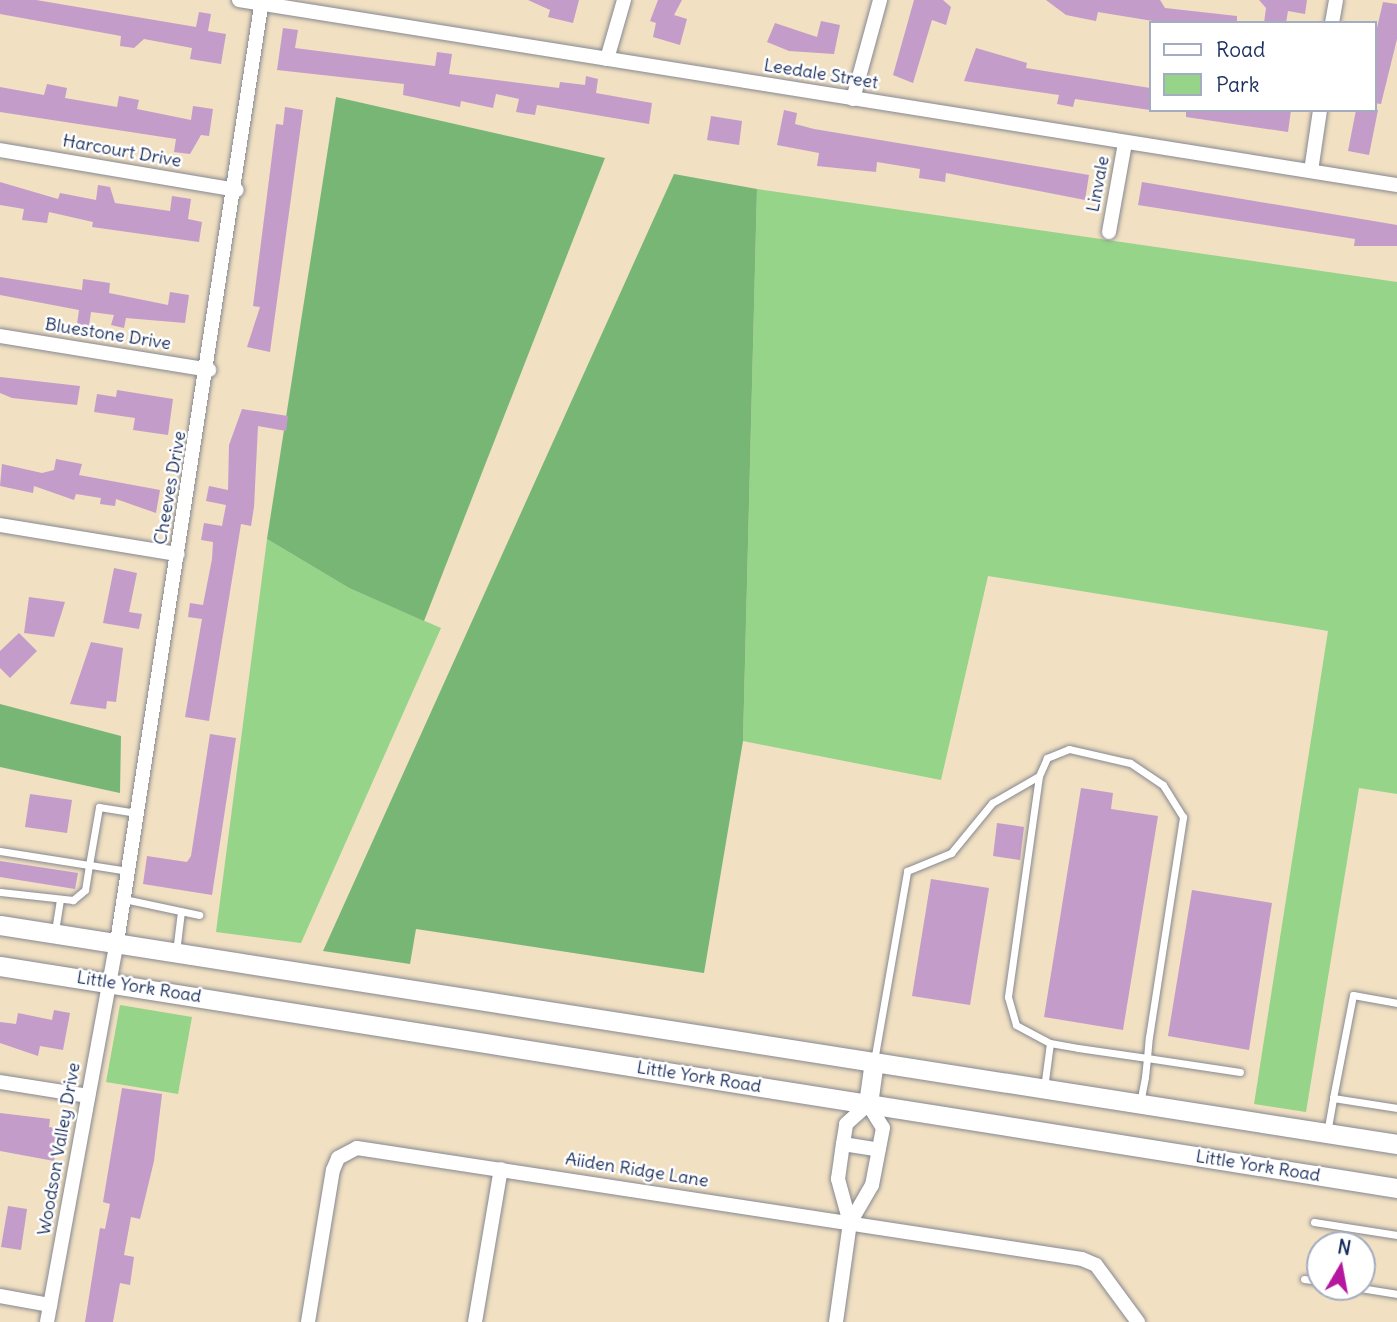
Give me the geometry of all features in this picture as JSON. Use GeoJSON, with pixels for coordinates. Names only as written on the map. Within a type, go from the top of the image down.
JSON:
{"type":"FeatureCollection","features":[{"type":"Feature","properties":{"kind":"main road"},"geometry":{"type":"LineString","coordinates":[[0,925],[1397,1144]]}},
{"type":"Feature","properties":{"kind":"main road","name":"Little York Road"},"geometry":{"type":"LineString","coordinates":[[0,966],[1397,1188]]}},
{"type":"Feature","properties":{"kind":"main road"},"geometry":{"type":"LineString","coordinates":[[868,1104],[874,1061]]}},
{"type":"Feature","properties":{"kind":"street","name":"Leedale Street"},"geometry":{"type":"LineString","coordinates":[[239,0],[1397,185]]}},
{"type":"Feature","properties":{"kind":"street"},"geometry":{"type":"LineString","coordinates":[[607,59],[624,0]]}},
{"type":"Feature","properties":{"kind":"street"},"geometry":{"type":"LineString","coordinates":[[853,99],[880,0]]}},
{"type":"Feature","properties":{"kind":"street"},"geometry":{"type":"LineString","coordinates":[[1332,21],[1336,0]]}},
{"type":"Feature","properties":{"kind":"street","name":"Cheeves Drive"},"geometry":{"type":"LineString","coordinates":[[109,982],[209,370],[262,2]]}},
{"type":"Feature","properties":{"kind":"street"},"geometry":{"type":"LineString","coordinates":[[1311,171],[1320,112]]}},
{"type":"Feature","properties":{"kind":"street","name":"Linvale"},"geometry":{"type":"LineString","coordinates":[[1109,232],[1125,143]]}},
{"type":"Feature","properties":{"kind":"street","name":"Harcourt Drive"},"geometry":{"type":"LineString","coordinates":[[0,150],[237,190]]}},
{"type":"Feature","properties":{"kind":"street","name":"Bluestone Drive"},"geometry":{"type":"LineString","coordinates":[[0,336],[209,370]]}},
{"type":"Feature","properties":{"kind":"street"},"geometry":{"type":"LineString","coordinates":[[0,525],[178,554]]}},
{"type":"Feature","properties":{"kind":"street","name":"Woodson Valley Drive"},"geometry":{"type":"LineString","coordinates":[[47,1322],[109,982]]}},
{"type":"Feature","properties":{"kind":"street"},"geometry":{"type":"LineString","coordinates":[[0,1083],[88,1096]]}},
{"type":"Feature","properties":{"kind":"street"},"geometry":{"type":"LineString","coordinates":[[836,1322],[850,1223],[872,1185],[883,1128],[868,1104],[846,1124],[838,1178],[850,1223]]}},
{"type":"Feature","properties":{"kind":"street"},"geometry":{"type":"LineString","coordinates":[[843,1144],[879,1150]]}},
{"type":"Feature","properties":{"kind":"street","name":"Aiiden Ridge Lane"},"geometry":{"type":"LineString","coordinates":[[307,1322],[338,1158],[370,1149],[850,1223],[1096,1265],[1138,1322]]}},
{"type":"Feature","properties":{"kind":"street"},"geometry":{"type":"LineString","coordinates":[[475,1322],[501,1169]]}},
{"type":"Feature","properties":{"kind":"street"},"geometry":{"type":"LineString","coordinates":[[0,1296],[50,1305]]}},
{"type":"Feature","properties":{"kind":"lane"},"geometry":{"type":"LineString","coordinates":[[1140,1104],[1147,1058],[1183,817],[1163,785],[1100,751],[1069,748],[1047,758],[1039,776],[1008,997],[1016,1025],[1051,1043],[1147,1058],[1240,1072]]}},
{"type":"Feature","properties":{"kind":"lane"},"geometry":{"type":"LineString","coordinates":[[874,1061],[907,871],[951,853],[992,803],[1039,776]]}},
{"type":"Feature","properties":{"kind":"lane"},"geometry":{"type":"LineString","coordinates":[[0,892],[60,901],[85,890],[99,807],[137,813]]}},
{"type":"Feature","properties":{"kind":"lane"},"geometry":{"type":"LineString","coordinates":[[0,851],[128,871]]}},
{"type":"Feature","properties":{"kind":"lane"},"geometry":{"type":"LineString","coordinates":[[124,899],[199,915]]}},
{"type":"Feature","properties":{"kind":"lane"},"geometry":{"type":"LineString","coordinates":[[55,933],[60,901]]}},
{"type":"Feature","properties":{"kind":"lane"},"geometry":{"type":"LineString","coordinates":[[176,953],[181,911]]}},
{"type":"Feature","properties":{"kind":"lane"},"geometry":{"type":"LineString","coordinates":[[1327,1133],[1353,995],[1397,1003]]}},
{"type":"Feature","properties":{"kind":"lane"},"geometry":{"type":"LineString","coordinates":[[1044,1088],[1051,1043]]}},
{"type":"Feature","properties":{"kind":"lane"},"geometry":{"type":"LineString","coordinates":[[1333,1098],[1397,1108]]}},
{"type":"Feature","properties":{"kind":"lane"},"geometry":{"type":"LineString","coordinates":[[1314,1222],[1397,1235]]}},
{"type":"Feature","properties":{"kind":"lane"},"geometry":{"type":"LineString","coordinates":[[1376,1291],[1397,1294]]}},
{"type":"Feature","properties":{"kind":"green space"},"geometry":{"type":"Polygon","coordinates":[[[336,97],[605,158],[424,621],[349,588],[267,539],[336,97]]]}},
{"type":"Feature","properties":{"kind":"green space"},"geometry":{"type":"Polygon","coordinates":[[[674,174],[757,189],[743,741],[704,973],[416,929],[410,964],[323,951],[674,174]]]}},
{"type":"Feature","properties":{"kind":"green space"},"geometry":{"type":"Polygon","coordinates":[[[757,189],[1397,282],[1397,794],[1359,788],[1306,1112],[1254,1104],[1328,631],[988,576],[941,780],[743,741],[757,189]]]}},
{"type":"Feature","properties":{"kind":"green space"},"geometry":{"type":"Polygon","coordinates":[[[267,539],[349,588],[441,628],[301,943],[216,932],[267,539]]]}},
{"type":"Feature","properties":{"kind":"green space"},"geometry":{"type":"Polygon","coordinates":[[[0,704],[121,736],[120,793],[0,767],[0,704]]]}},
{"type":"Feature","properties":{"kind":"green space"},"geometry":{"type":"Polygon","coordinates":[[[120,1005],[192,1017],[178,1094],[106,1082],[120,1005]]]}},
{"type":"Feature","properties":{"kind":"building"},"geometry":{"type":"Polygon","coordinates":[[[0,0],[36,0],[196,27],[199,12],[211,14],[208,31],[226,34],[221,64],[190,59],[192,48],[144,39],[134,48],[120,46],[121,36],[0,14],[0,0]]]}},
{"type":"Feature","properties":{"kind":"building"},"geometry":{"type":"Polygon","coordinates":[[[528,0],[579,0],[573,23],[548,17],[550,10],[528,0]]]}},
{"type":"Feature","properties":{"kind":"building"},"geometry":{"type":"Polygon","coordinates":[[[658,0],[682,0],[674,15],[687,19],[680,45],[653,37],[656,23],[650,21],[658,0]]]}},
{"type":"Feature","properties":{"kind":"building"},"geometry":{"type":"Polygon","coordinates":[[[914,0],[943,0],[951,7],[946,25],[932,20],[913,83],[893,75],[914,0]]]}},
{"type":"Feature","properties":{"kind":"building"},"geometry":{"type":"Polygon","coordinates":[[[1046,0],[1160,0],[1165,8],[1237,16],[1237,21],[1153,21],[1098,12],[1096,21],[1066,15],[1046,0]]]}},
{"type":"Feature","properties":{"kind":"building"},"geometry":{"type":"Polygon","coordinates":[[[1259,0],[1307,0],[1305,14],[1288,11],[1286,21],[1264,21],[1266,8],[1259,0]]]}},
{"type":"Feature","properties":{"kind":"building"},"geometry":{"type":"Polygon","coordinates":[[[1383,2],[1397,4],[1397,39],[1381,104],[1376,103],[1376,32],[1383,2]]]}},
{"type":"Feature","properties":{"kind":"building"},"geometry":{"type":"Polygon","coordinates":[[[821,21],[840,25],[834,54],[789,51],[767,42],[775,23],[817,37],[821,21]]]}},
{"type":"Feature","properties":{"kind":"building"},"geometry":{"type":"Polygon","coordinates":[[[283,28],[298,30],[295,48],[435,66],[437,52],[452,54],[449,74],[559,88],[560,82],[585,85],[586,76],[598,79],[596,93],[652,103],[649,124],[537,105],[535,115],[516,112],[519,99],[496,94],[493,108],[461,101],[460,107],[403,95],[404,84],[277,70],[283,28]]]}},
{"type":"Feature","properties":{"kind":"building"},"geometry":{"type":"Polygon","coordinates":[[[976,48],[1027,63],[1026,68],[1148,88],[1148,110],[1075,99],[1073,107],[1057,104],[1059,95],[964,81],[976,48]]]}},
{"type":"Feature","properties":{"kind":"building"},"geometry":{"type":"Polygon","coordinates":[[[47,84],[67,88],[65,98],[117,107],[119,96],[139,100],[137,109],[191,120],[193,106],[213,109],[209,136],[201,135],[190,154],[174,152],[176,139],[0,112],[0,87],[44,95],[47,84]]]}},
{"type":"Feature","properties":{"kind":"building"},"geometry":{"type":"Polygon","coordinates":[[[285,107],[303,110],[270,352],[247,347],[260,307],[253,306],[276,124],[283,125],[285,107]]]}},
{"type":"Feature","properties":{"kind":"building"},"geometry":{"type":"Polygon","coordinates":[[[784,110],[797,113],[795,124],[814,129],[1089,175],[1085,200],[946,173],[945,182],[919,178],[920,169],[877,162],[876,172],[817,166],[819,153],[777,145],[784,110]]]}},
{"type":"Feature","properties":{"kind":"building"},"geometry":{"type":"Polygon","coordinates":[[[1378,110],[1369,155],[1348,151],[1356,112],[1378,110]]]}},
{"type":"Feature","properties":{"kind":"building"},"geometry":{"type":"Polygon","coordinates":[[[1186,112],[1291,112],[1288,132],[1186,117],[1186,112]]]}},
{"type":"Feature","properties":{"kind":"building"},"geometry":{"type":"Polygon","coordinates":[[[711,116],[742,121],[739,145],[707,140],[711,116]]]}},
{"type":"Feature","properties":{"kind":"building"},"geometry":{"type":"Polygon","coordinates":[[[0,182],[58,199],[60,193],[96,200],[98,185],[110,187],[115,203],[170,211],[172,196],[191,199],[188,219],[202,222],[199,242],[92,227],[93,222],[49,212],[47,223],[22,220],[24,209],[0,205],[0,182]]]}},
{"type":"Feature","properties":{"kind":"building"},"geometry":{"type":"Polygon","coordinates":[[[1142,182],[1397,225],[1397,246],[1354,246],[1355,239],[1138,205],[1142,182]]]}},
{"type":"Feature","properties":{"kind":"building"},"geometry":{"type":"Polygon","coordinates":[[[0,277],[82,290],[83,279],[110,283],[109,293],[168,305],[170,292],[189,295],[185,323],[126,318],[124,328],[111,325],[114,315],[91,312],[89,326],[77,324],[79,310],[0,295],[0,277]]]}},
{"type":"Feature","properties":{"kind":"building"},"geometry":{"type":"Polygon","coordinates":[[[0,377],[80,386],[77,405],[12,398],[0,393],[0,377]]]}},
{"type":"Feature","properties":{"kind":"building"},"geometry":{"type":"Polygon","coordinates":[[[117,390],[173,399],[168,435],[133,430],[135,418],[94,412],[97,394],[116,397],[117,390]]]}},
{"type":"Feature","properties":{"kind":"building"},"geometry":{"type":"Polygon","coordinates":[[[242,409],[288,416],[286,431],[258,426],[251,526],[241,524],[209,721],[185,717],[202,619],[188,617],[190,603],[203,605],[212,559],[213,542],[201,540],[204,523],[222,526],[226,505],[206,501],[209,486],[228,490],[229,445],[242,409]]]}},
{"type":"Feature","properties":{"kind":"building"},"geometry":{"type":"Polygon","coordinates":[[[56,459],[82,464],[79,475],[160,490],[156,513],[116,499],[115,506],[100,504],[101,498],[76,494],[74,500],[34,486],[33,493],[0,486],[2,464],[42,473],[54,470],[56,459]]]}},
{"type":"Feature","properties":{"kind":"building"},"geometry":{"type":"Polygon","coordinates":[[[114,568],[137,573],[129,612],[142,614],[139,629],[103,623],[114,568]]]}},
{"type":"Feature","properties":{"kind":"building"},"geometry":{"type":"Polygon","coordinates":[[[29,597],[65,602],[54,637],[24,633],[29,597]]]}},
{"type":"Feature","properties":{"kind":"building"},"geometry":{"type":"Polygon","coordinates":[[[19,633],[37,651],[10,678],[0,668],[0,651],[19,633]]]}},
{"type":"Feature","properties":{"kind":"building"},"geometry":{"type":"Polygon","coordinates":[[[91,642],[123,648],[116,702],[107,701],[106,709],[70,704],[91,642]]]}},
{"type":"Feature","properties":{"kind":"building"},"geometry":{"type":"Polygon","coordinates":[[[210,734],[236,738],[212,895],[143,884],[147,856],[187,862],[191,856],[210,734]]]}},
{"type":"Feature","properties":{"kind":"building"},"geometry":{"type":"Polygon","coordinates":[[[1081,788],[1113,793],[1111,809],[1158,816],[1123,1030],[1044,1017],[1081,788]]]}},
{"type":"Feature","properties":{"kind":"building"},"geometry":{"type":"Polygon","coordinates":[[[30,794],[72,800],[67,833],[25,827],[30,794]]]}},
{"type":"Feature","properties":{"kind":"building"},"geometry":{"type":"Polygon","coordinates":[[[997,823],[1024,827],[1020,860],[993,856],[997,823]]]}},
{"type":"Feature","properties":{"kind":"building"},"geometry":{"type":"Polygon","coordinates":[[[0,861],[78,873],[75,889],[0,877],[0,861]]]}},
{"type":"Feature","properties":{"kind":"building"},"geometry":{"type":"Polygon","coordinates":[[[931,879],[989,888],[970,1005],[912,996],[931,879]]]}},
{"type":"Feature","properties":{"kind":"building"},"geometry":{"type":"Polygon","coordinates":[[[1192,890],[1272,903],[1249,1050],[1168,1036],[1192,890]]]}},
{"type":"Feature","properties":{"kind":"building"},"geometry":{"type":"Polygon","coordinates":[[[54,1010],[70,1013],[63,1050],[40,1046],[38,1056],[0,1043],[0,1022],[16,1024],[18,1013],[52,1020],[54,1010]]]}},
{"type":"Feature","properties":{"kind":"building"},"geometry":{"type":"Polygon","coordinates":[[[122,1088],[162,1094],[154,1161],[140,1219],[131,1217],[124,1255],[134,1257],[130,1285],[120,1283],[113,1322],[85,1322],[100,1228],[105,1229],[110,1204],[103,1202],[122,1088]]]}},
{"type":"Feature","properties":{"kind":"building"},"geometry":{"type":"Polygon","coordinates":[[[0,1113],[50,1119],[49,1127],[59,1129],[54,1161],[0,1151],[0,1113]]]}},
{"type":"Feature","properties":{"kind":"building"},"geometry":{"type":"Polygon","coordinates":[[[8,1206],[27,1209],[21,1250],[1,1247],[8,1206]]]}}]}
